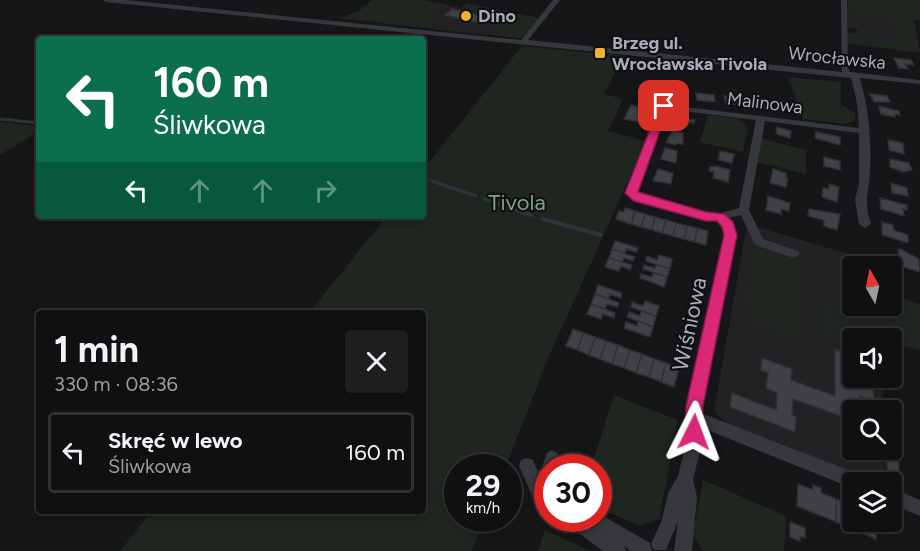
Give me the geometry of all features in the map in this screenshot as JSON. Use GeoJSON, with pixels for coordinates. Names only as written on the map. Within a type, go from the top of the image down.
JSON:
{"type":"FeatureCollection","features":[{"type":"Feature","properties":{"kind":"street","name":"Wrocławska"},"geometry":{"type":"LineString","coordinates":[[106,0],[920,82]]}},
{"type":"Feature","properties":{"kind":"street"},"geometry":{"type":"LineString","coordinates":[[523,42],[557,0]]}},
{"type":"Feature","properties":{"kind":"street"},"geometry":{"type":"LineString","coordinates":[[844,0],[843,68],[851,76],[863,103],[864,184],[861,192],[861,211],[865,224]]}},
{"type":"Feature","properties":{"kind":"street","name":"Malinowa"},"geometry":{"type":"LineString","coordinates":[[720,217],[706,217],[638,198],[631,193],[664,106],[863,131]]}},
{"type":"Feature","properties":{"kind":"street"},"geometry":{"type":"LineString","coordinates":[[761,119],[744,210],[759,243],[794,254]]}},
{"type":"Feature","properties":{"kind":"street"},"geometry":{"type":"LineString","coordinates":[[720,217],[744,210]]}},
{"type":"Feature","properties":{"kind":"street","name":"Wiśniowa"},"geometry":{"type":"LineString","coordinates":[[649,548],[670,520],[676,493],[685,479],[691,455],[694,406],[730,235],[728,225],[720,217]]}},
{"type":"Feature","properties":{"kind":"street"},"geometry":{"type":"LineString","coordinates":[[694,417],[842,476]]}},
{"type":"Feature","properties":{"kind":"street"},"geometry":{"type":"LineString","coordinates":[[527,466],[534,479]]}},
{"type":"Feature","properties":{"kind":"street","name":"Wiśniowa"},"geometry":{"type":"LineString","coordinates":[[681,551],[689,498],[685,479]]}},
{"type":"Feature","properties":{"kind":"street"},"geometry":{"type":"LineString","coordinates":[[902,501],[920,508]]}},
{"type":"Feature","properties":{"kind":"street"},"geometry":{"type":"LineString","coordinates":[[612,528],[649,548],[681,551]]}},
{"type":"Feature","properties":{"kind":"street"},"geometry":{"type":"LineString","coordinates":[[590,532],[618,551]]}},
{"type":"Feature","properties":{"kind":"shaded area"},"geometry":{"type":"Polygon","coordinates":[[[443,4],[503,18],[488,35],[425,28],[443,4]]]}},
{"type":"Feature","properties":{"kind":"shaded area"},"geometry":{"type":"Polygon","coordinates":[[[847,14],[887,18],[902,42],[861,38],[856,29],[848,28],[847,14]]]}},
{"type":"Feature","properties":{"kind":"shaded area"},"geometry":{"type":"Polygon","coordinates":[[[747,224],[856,256],[842,256],[842,316],[902,316],[902,298],[920,304],[920,351],[902,345],[902,328],[842,328],[842,388],[882,388],[883,400],[842,400],[842,460],[885,460],[886,472],[851,472],[726,423],[714,411],[747,224]]]}},
{"type":"Feature","properties":{"kind":"green space"},"geometry":{"type":"Polygon","coordinates":[[[372,0],[424,0],[443,4],[425,28],[339,18],[359,11],[372,0]]]}},
{"type":"Feature","properties":{"kind":"green space"},"geometry":{"type":"Polygon","coordinates":[[[848,0],[920,0],[920,21],[914,20],[920,53],[846,43],[847,34],[858,32],[861,38],[901,41],[887,18],[847,14],[848,0]]]}},
{"type":"Feature","properties":{"kind":"green space"},"geometry":{"type":"Polygon","coordinates":[[[467,3],[540,18],[521,38],[488,35],[503,18],[461,8],[467,3]]]}},
{"type":"Feature","properties":{"kind":"green space","name":"Tivola"},"geometry":{"type":"Polygon","coordinates":[[[522,46],[624,56],[604,94],[623,99],[608,131],[646,141],[549,356],[510,454],[444,454],[444,532],[479,532],[472,551],[120,551],[149,514],[426,514],[426,310],[311,310],[385,219],[426,219],[426,166],[522,46]]]}},
{"type":"Feature","properties":{"kind":"green space"},"geometry":{"type":"Polygon","coordinates":[[[788,77],[841,82],[841,104],[855,113],[855,120],[844,124],[803,119],[788,77]]]}},
{"type":"Feature","properties":{"kind":"green space"},"geometry":{"type":"Polygon","coordinates":[[[708,115],[737,118],[748,127],[743,152],[700,142],[708,115]]]}},
{"type":"Feature","properties":{"kind":"green space"},"geometry":{"type":"Polygon","coordinates":[[[0,122],[36,126],[36,133],[0,155],[0,122]]]}},
{"type":"Feature","properties":{"kind":"green space"},"geometry":{"type":"Polygon","coordinates":[[[761,138],[806,150],[806,174],[757,162],[761,138]]]}},
{"type":"Feature","properties":{"kind":"green space"},"geometry":{"type":"Polygon","coordinates":[[[755,246],[803,261],[799,322],[746,304],[755,246]]]}},
{"type":"Feature","properties":{"kind":"green space"},"geometry":{"type":"Polygon","coordinates":[[[902,300],[920,306],[920,348],[902,342],[902,328],[884,328],[884,316],[902,316],[902,300]]]}},
{"type":"Feature","properties":{"kind":"green space"},"geometry":{"type":"Polygon","coordinates":[[[822,304],[842,311],[842,316],[848,316],[848,328],[842,328],[842,344],[820,337],[822,304]]]}},
{"type":"Feature","properties":{"kind":"green space"},"geometry":{"type":"Polygon","coordinates":[[[751,309],[800,325],[799,339],[749,322],[751,309]]]}},
{"type":"Feature","properties":{"kind":"green space"},"geometry":{"type":"Polygon","coordinates":[[[614,395],[678,420],[659,519],[640,526],[612,514],[612,454],[595,454],[614,395]]]}},
{"type":"Feature","properties":{"kind":"green space"},"geometry":{"type":"Polygon","coordinates":[[[703,480],[786,516],[784,551],[703,551],[693,535],[703,480]]]}},
{"type":"Feature","properties":{"kind":"green space"},"geometry":{"type":"Polygon","coordinates":[[[544,532],[549,532],[590,551],[538,551],[544,532]]]}},
{"type":"Feature","properties":{"kind":"building","name":"Dino"},"geometry":{"type":"Polygon","coordinates":[[[452,9],[486,17],[479,23],[445,15],[452,9]]]}},
{"type":"Feature","properties":{"kind":"building"},"geometry":{"type":"Polygon","coordinates":[[[894,58],[911,60],[914,65],[905,64],[908,69],[899,68],[894,58]]]}},
{"type":"Feature","properties":{"kind":"building"},"geometry":{"type":"Polygon","coordinates":[[[671,86],[689,90],[687,97],[669,93],[671,86]]]}},
{"type":"Feature","properties":{"kind":"building"},"geometry":{"type":"Polygon","coordinates":[[[696,93],[714,95],[715,102],[697,100],[696,93]]]}},
{"type":"Feature","properties":{"kind":"building"},"geometry":{"type":"Polygon","coordinates":[[[870,94],[887,96],[890,102],[874,102],[870,94]]]}},
{"type":"Feature","properties":{"kind":"building"},"geometry":{"type":"Polygon","coordinates":[[[724,96],[740,98],[741,105],[726,103],[724,96]]]}},
{"type":"Feature","properties":{"kind":"building"},"geometry":{"type":"Polygon","coordinates":[[[750,98],[765,99],[772,109],[756,107],[750,98]]]}},
{"type":"Feature","properties":{"kind":"building"},"geometry":{"type":"Polygon","coordinates":[[[776,100],[788,102],[791,111],[778,107],[776,100]]]}},
{"type":"Feature","properties":{"kind":"building"},"geometry":{"type":"Polygon","coordinates":[[[631,105],[645,109],[639,122],[624,119],[631,105]]]}},
{"type":"Feature","properties":{"kind":"building"},"geometry":{"type":"Polygon","coordinates":[[[879,106],[899,111],[900,115],[895,114],[895,117],[881,114],[879,106]]]}},
{"type":"Feature","properties":{"kind":"building"},"geometry":{"type":"Polygon","coordinates":[[[675,116],[695,120],[694,123],[690,122],[685,127],[672,124],[675,116]]]}},
{"type":"Feature","properties":{"kind":"building"},"geometry":{"type":"Polygon","coordinates":[[[777,127],[791,131],[790,138],[776,134],[777,127]]]}},
{"type":"Feature","properties":{"kind":"building"},"geometry":{"type":"Polygon","coordinates":[[[673,130],[683,133],[683,144],[675,145],[666,142],[673,130]]]}},
{"type":"Feature","properties":{"kind":"building"},"geometry":{"type":"Polygon","coordinates":[[[816,132],[840,137],[840,145],[815,138],[816,132]]]}},
{"type":"Feature","properties":{"kind":"building"},"geometry":{"type":"Polygon","coordinates":[[[888,140],[903,143],[904,154],[889,150],[888,140]]]}},
{"type":"Feature","properties":{"kind":"building"},"geometry":{"type":"Polygon","coordinates":[[[665,148],[677,151],[676,163],[661,159],[665,148]]]}},
{"type":"Feature","properties":{"kind":"building"},"geometry":{"type":"Polygon","coordinates":[[[720,151],[734,154],[732,163],[718,160],[720,151]]]}},
{"type":"Feature","properties":{"kind":"building"},"geometry":{"type":"Polygon","coordinates":[[[824,157],[840,161],[840,170],[824,166],[824,157]]]}},
{"type":"Feature","properties":{"kind":"building"},"geometry":{"type":"Polygon","coordinates":[[[890,159],[909,163],[912,170],[903,172],[890,167],[890,159]]]}},
{"type":"Feature","properties":{"kind":"building"},"geometry":{"type":"Polygon","coordinates":[[[716,166],[730,170],[728,182],[713,178],[714,172],[709,171],[710,167],[716,166]]]}},
{"type":"Feature","properties":{"kind":"building"},"geometry":{"type":"Polygon","coordinates":[[[658,169],[673,173],[671,184],[653,181],[658,169]]]}},
{"type":"Feature","properties":{"kind":"building"},"geometry":{"type":"Polygon","coordinates":[[[773,169],[786,173],[786,178],[788,178],[786,187],[770,183],[773,169]]]}},
{"type":"Feature","properties":{"kind":"building"},"geometry":{"type":"Polygon","coordinates":[[[891,183],[907,188],[908,196],[892,193],[891,183]]]}},
{"type":"Feature","properties":{"kind":"building"},"geometry":{"type":"Polygon","coordinates":[[[829,184],[839,187],[837,202],[822,197],[823,188],[829,189],[829,184]]]}},
{"type":"Feature","properties":{"kind":"building"},"geometry":{"type":"Polygon","coordinates":[[[768,196],[790,203],[789,211],[781,209],[781,214],[766,210],[768,196]]]}},
{"type":"Feature","properties":{"kind":"building"},"geometry":{"type":"Polygon","coordinates":[[[880,198],[907,205],[907,210],[903,209],[904,216],[881,209],[880,198]]]}},
{"type":"Feature","properties":{"kind":"building"},"geometry":{"type":"Polygon","coordinates":[[[625,208],[635,211],[631,224],[616,219],[619,211],[624,212],[625,208]]]}},
{"type":"Feature","properties":{"kind":"building"},"geometry":{"type":"Polygon","coordinates":[[[809,209],[840,214],[837,230],[824,226],[824,220],[808,216],[809,209]]]}},
{"type":"Feature","properties":{"kind":"building"},"geometry":{"type":"Polygon","coordinates":[[[635,211],[645,214],[641,227],[631,224],[635,211]]]}},
{"type":"Feature","properties":{"kind":"building"},"geometry":{"type":"Polygon","coordinates":[[[645,214],[655,217],[652,230],[641,227],[645,214]]]}},
{"type":"Feature","properties":{"kind":"building"},"geometry":{"type":"Polygon","coordinates":[[[655,217],[666,220],[662,233],[652,230],[655,217]]]}},
{"type":"Feature","properties":{"kind":"building"},"geometry":{"type":"Polygon","coordinates":[[[666,220],[676,223],[673,236],[662,233],[666,220]]]}},
{"type":"Feature","properties":{"kind":"building"},"geometry":{"type":"Polygon","coordinates":[[[882,222],[893,225],[893,230],[908,235],[908,243],[882,235],[882,222]]]}},
{"type":"Feature","properties":{"kind":"building"},"geometry":{"type":"Polygon","coordinates":[[[676,223],[687,226],[684,239],[673,236],[676,223]]]}},
{"type":"Feature","properties":{"kind":"building"},"geometry":{"type":"Polygon","coordinates":[[[687,226],[697,228],[695,242],[684,239],[687,226]]]}},
{"type":"Feature","properties":{"kind":"building"},"geometry":{"type":"Polygon","coordinates":[[[697,228],[708,231],[706,245],[695,242],[697,228]]]}},
{"type":"Feature","properties":{"kind":"building"},"geometry":{"type":"Polygon","coordinates":[[[615,241],[638,248],[636,252],[627,249],[625,253],[612,249],[615,241]]]}},
{"type":"Feature","properties":{"kind":"building"},"geometry":{"type":"Polygon","coordinates":[[[612,249],[635,257],[633,261],[624,258],[622,262],[609,258],[612,249]]]}},
{"type":"Feature","properties":{"kind":"building"},"geometry":{"type":"Polygon","coordinates":[[[898,250],[919,259],[920,272],[902,267],[902,256],[898,256],[898,250]]]}},
{"type":"Feature","properties":{"kind":"building"},"geometry":{"type":"Polygon","coordinates":[[[659,255],[672,259],[670,269],[646,261],[647,256],[657,260],[659,255]]]}},
{"type":"Feature","properties":{"kind":"building"},"geometry":{"type":"Polygon","coordinates":[[[609,258],[632,265],[630,270],[621,266],[619,271],[605,267],[609,258]]]}},
{"type":"Feature","properties":{"kind":"building"},"geometry":{"type":"Polygon","coordinates":[[[656,264],[670,269],[667,277],[643,269],[644,265],[655,268],[656,264]]]}},
{"type":"Feature","properties":{"kind":"building"},"geometry":{"type":"Polygon","coordinates":[[[653,273],[667,277],[664,287],[640,278],[641,274],[652,277],[653,273]]]}},
{"type":"Feature","properties":{"kind":"building"},"geometry":{"type":"Polygon","coordinates":[[[598,285],[622,293],[621,298],[610,294],[609,299],[595,294],[598,285]]]}},
{"type":"Feature","properties":{"kind":"building"},"geometry":{"type":"Polygon","coordinates":[[[595,294],[619,303],[617,307],[607,304],[605,309],[591,304],[595,294]]]}},
{"type":"Feature","properties":{"kind":"building"},"geometry":{"type":"Polygon","coordinates":[[[645,301],[659,306],[656,316],[631,307],[632,302],[643,306],[645,301]]]}},
{"type":"Feature","properties":{"kind":"building"},"geometry":{"type":"Polygon","coordinates":[[[591,304],[615,313],[614,318],[603,314],[601,319],[587,314],[591,304]]]}},
{"type":"Feature","properties":{"kind":"building"},"geometry":{"type":"Polygon","coordinates":[[[641,311],[656,316],[653,327],[627,317],[629,312],[640,316],[641,311]]]}},
{"type":"Feature","properties":{"kind":"building"},"geometry":{"type":"Polygon","coordinates":[[[638,321],[653,327],[650,337],[624,328],[626,322],[637,326],[638,321]]]}},
{"type":"Feature","properties":{"kind":"building"},"geometry":{"type":"Polygon","coordinates":[[[573,329],[584,333],[577,350],[566,346],[573,329]]]}},
{"type":"Feature","properties":{"kind":"building"},"geometry":{"type":"Polygon","coordinates":[[[584,333],[595,337],[589,355],[577,350],[584,333]]]}},
{"type":"Feature","properties":{"kind":"building"},"geometry":{"type":"Polygon","coordinates":[[[595,337],[606,341],[600,359],[589,355],[595,337]]]}},
{"type":"Feature","properties":{"kind":"building"},"geometry":{"type":"Polygon","coordinates":[[[606,341],[618,345],[612,364],[600,359],[606,341]]]}},
{"type":"Feature","properties":{"kind":"building"},"geometry":{"type":"Polygon","coordinates":[[[618,345],[630,350],[624,368],[612,364],[618,345]]]}},
{"type":"Feature","properties":{"kind":"building"},"geometry":{"type":"Polygon","coordinates":[[[835,349],[842,351],[842,388],[873,388],[874,400],[860,396],[860,400],[842,400],[842,416],[793,399],[792,415],[796,417],[795,432],[730,407],[732,393],[776,410],[777,393],[766,388],[768,373],[761,370],[762,358],[792,369],[791,380],[835,396],[835,349]]]}},
{"type":"Feature","properties":{"kind":"building"},"geometry":{"type":"Polygon","coordinates":[[[630,350],[642,354],[636,373],[624,368],[630,350]]]}},
{"type":"Feature","properties":{"kind":"building"},"geometry":{"type":"Polygon","coordinates":[[[642,354],[654,359],[649,377],[636,373],[642,354]]]}},
{"type":"Feature","properties":{"kind":"building"},"geometry":{"type":"Polygon","coordinates":[[[654,359],[666,363],[661,382],[649,377],[654,359]]]}},
{"type":"Feature","properties":{"kind":"building"},"geometry":{"type":"Polygon","coordinates":[[[666,363],[679,368],[674,387],[661,382],[666,363]]]}},
{"type":"Feature","properties":{"kind":"building"},"geometry":{"type":"Polygon","coordinates":[[[886,460],[898,461],[899,472],[888,472],[886,460]]]}},
{"type":"Feature","properties":{"kind":"building"},"geometry":{"type":"Polygon","coordinates":[[[798,484],[813,490],[813,485],[821,488],[821,493],[836,499],[836,522],[797,506],[798,484]]]}},
{"type":"Feature","properties":{"kind":"building"},"geometry":{"type":"Polygon","coordinates":[[[836,499],[842,501],[842,525],[836,522],[836,499]]]}},
{"type":"Feature","properties":{"kind":"building"},"geometry":{"type":"Polygon","coordinates":[[[790,522],[805,528],[805,538],[800,536],[800,541],[790,537],[790,522]]]}},
{"type":"Feature","properties":{"kind":"building"},"geometry":{"type":"Polygon","coordinates":[[[860,532],[876,532],[876,539],[860,532]]]}},
{"type":"Feature","properties":{"kind":"waterway"},"geometry":{"type":"LineString","coordinates":[[0,119],[36,123]]}},
{"type":"Feature","properties":{"kind":"waterway"},"geometry":{"type":"LineString","coordinates":[[426,179],[476,196]]}},
{"type":"Feature","properties":{"kind":"waterway"},"geometry":{"type":"LineString","coordinates":[[485,199],[524,213]]}},
{"type":"Feature","properties":{"kind":"waterway"},"geometry":{"type":"LineString","coordinates":[[520,211],[531,215]]}},
{"type":"Feature","properties":{"kind":"waterway"},"geometry":{"type":"LineString","coordinates":[[542,219],[601,235]]}},
{"type":"Feature","properties":{"kind":"place","name":"Dino"},"geometry":{"type":"Point","coordinates":[466,16]}},
{"type":"Feature","properties":{"kind":"place","name":"Brzeg ul. Wrocławska Tivola"},"geometry":{"type":"Point","coordinates":[600,53]}},
{"type":"Feature","properties":{"kind":"route"},"geometry":{"type":"LineString","coordinates":[[664,106],[631,193],[638,198],[706,217],[720,217],[728,225],[730,235],[694,406],[694,432]]}}]}
